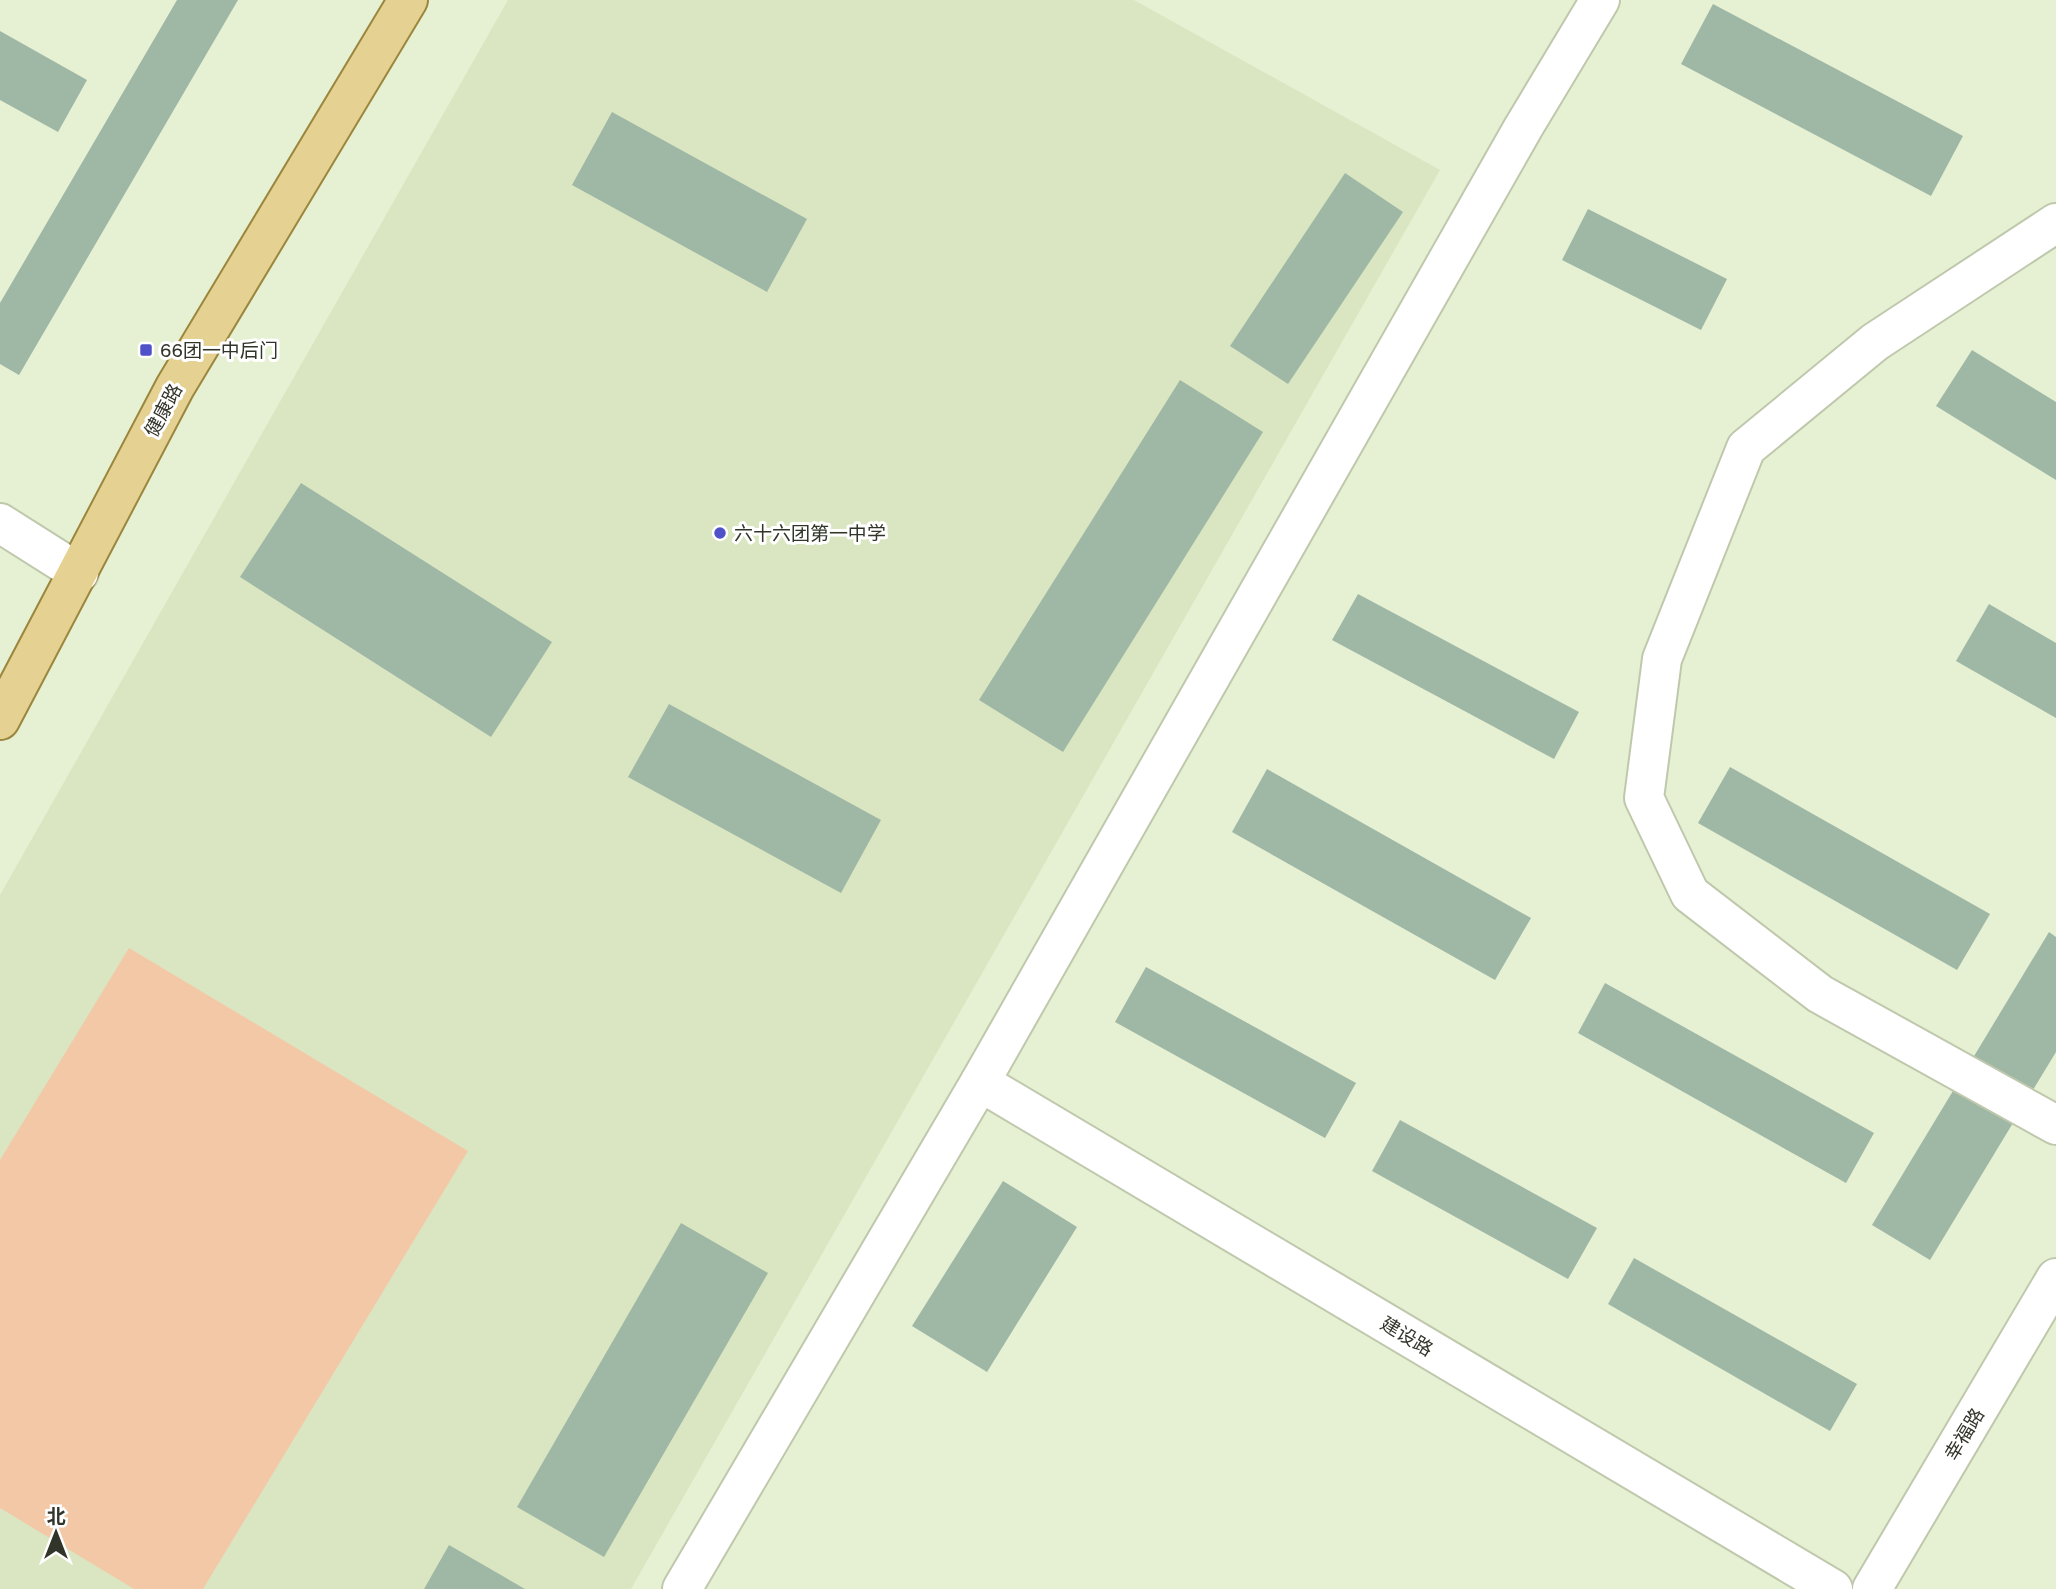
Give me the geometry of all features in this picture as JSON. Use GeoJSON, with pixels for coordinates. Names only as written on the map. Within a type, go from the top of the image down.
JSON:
{"type":"FeatureCollection","features":[{"type":"Feature","properties":{"kind":"main road","name":"健康路"},"geometry":{"type":"LineString","coordinates":[[0,720],[174,387],[408,0]]}},
{"type":"Feature","properties":{"kind":"street"},"geometry":{"type":"LineString","coordinates":[[682,1589],[980,1082],[1523,128],[1600,0]]}},
{"type":"Feature","properties":{"kind":"street"},"geometry":{"type":"LineString","coordinates":[[2056,223],[1875,342],[1746,448],[1662,659],[1644,798],[1690,894],[1820,994],[2056,1125]]}},
{"type":"Feature","properties":{"kind":"street"},"geometry":{"type":"LineString","coordinates":[[0,523],[79,573]]}},
{"type":"Feature","properties":{"kind":"street","name":"建设路"},"geometry":{"type":"LineString","coordinates":[[980,1082],[1833,1589]]}},
{"type":"Feature","properties":{"kind":"street","name":"幸福路"},"geometry":{"type":"LineString","coordinates":[[1872,1589],[2056,1278]]}},
{"type":"Feature","properties":{"kind":"shaded area","name":"六十六团第一中学"},"geometry":{"type":"Polygon","coordinates":[[[508,0],[1134,0],[1440,170],[631,1589],[0,1589],[0,895],[508,0]]]}},
{"type":"Feature","properties":{"kind":"shaded area"},"geometry":{"type":"Polygon","coordinates":[[[129,948],[468,1151],[203,1589],[134,1589],[0,1508],[0,1160],[129,948]]]}},
{"type":"Feature","properties":{"kind":"building"},"geometry":{"type":"Polygon","coordinates":[[[177,0],[238,0],[19,375],[0,364],[0,303],[177,0]]]}},
{"type":"Feature","properties":{"kind":"building"},"geometry":{"type":"Polygon","coordinates":[[[1713,4],[1963,136],[1931,196],[1681,64],[1713,4]]]}},
{"type":"Feature","properties":{"kind":"building"},"geometry":{"type":"Polygon","coordinates":[[[0,31],[87,80],[58,132],[0,100],[0,31]]]}},
{"type":"Feature","properties":{"kind":"building"},"geometry":{"type":"Polygon","coordinates":[[[612,112],[807,219],[767,292],[572,185],[612,112]]]}},
{"type":"Feature","properties":{"kind":"building"},"geometry":{"type":"Polygon","coordinates":[[[1345,173],[1403,212],[1288,384],[1230,346],[1345,173]]]}},
{"type":"Feature","properties":{"kind":"building"},"geometry":{"type":"Polygon","coordinates":[[[1588,209],[1727,279],[1701,330],[1562,260],[1588,209]]]}},
{"type":"Feature","properties":{"kind":"building"},"geometry":{"type":"Polygon","coordinates":[[[1972,350],[2056,402],[2056,480],[1936,406],[1972,350]]]}},
{"type":"Feature","properties":{"kind":"building"},"geometry":{"type":"Polygon","coordinates":[[[1180,380],[1263,432],[1063,752],[979,700],[1180,380]]]}},
{"type":"Feature","properties":{"kind":"building"},"geometry":{"type":"Polygon","coordinates":[[[301,483],[552,642],[491,737],[240,577],[301,483]]]}},
{"type":"Feature","properties":{"kind":"building"},"geometry":{"type":"Polygon","coordinates":[[[1358,594],[1579,712],[1554,759],[1332,640],[1358,594]]]}},
{"type":"Feature","properties":{"kind":"building"},"geometry":{"type":"Polygon","coordinates":[[[1989,604],[2056,643],[2056,718],[1956,661],[1989,604]]]}},
{"type":"Feature","properties":{"kind":"building"},"geometry":{"type":"Polygon","coordinates":[[[669,704],[881,820],[841,893],[628,777],[669,704]]]}},
{"type":"Feature","properties":{"kind":"building"},"geometry":{"type":"Polygon","coordinates":[[[1730,767],[1990,914],[1957,970],[1698,823],[1730,767]]]}},
{"type":"Feature","properties":{"kind":"building"},"geometry":{"type":"Polygon","coordinates":[[[1267,769],[1531,918],[1495,980],[1232,832],[1267,769]]]}},
{"type":"Feature","properties":{"kind":"building"},"geometry":{"type":"Polygon","coordinates":[[[2049,932],[2056,937],[2056,1052],[1930,1260],[1872,1225],[2049,932]]]}},
{"type":"Feature","properties":{"kind":"building"},"geometry":{"type":"Polygon","coordinates":[[[1146,967],[1356,1083],[1325,1138],[1115,1022],[1146,967]]]}},
{"type":"Feature","properties":{"kind":"building"},"geometry":{"type":"Polygon","coordinates":[[[1605,983],[1874,1133],[1846,1183],[1578,1033],[1605,983]]]}},
{"type":"Feature","properties":{"kind":"building"},"geometry":{"type":"Polygon","coordinates":[[[1400,1120],[1597,1228],[1568,1279],[1372,1171],[1400,1120]]]}},
{"type":"Feature","properties":{"kind":"building"},"geometry":{"type":"Polygon","coordinates":[[[1003,1181],[1077,1227],[987,1372],[912,1326],[1003,1181]]]}},
{"type":"Feature","properties":{"kind":"building"},"geometry":{"type":"Polygon","coordinates":[[[681,1223],[768,1273],[604,1557],[517,1507],[681,1223]]]}},
{"type":"Feature","properties":{"kind":"building"},"geometry":{"type":"Polygon","coordinates":[[[1634,1258],[1857,1384],[1830,1431],[1608,1304],[1634,1258]]]}},
{"type":"Feature","properties":{"kind":"building"},"geometry":{"type":"Polygon","coordinates":[[[449,1545],[525,1589],[424,1589],[449,1545]]]}},
{"type":"Feature","properties":{"kind":"place","name":"66团一中后门"},"geometry":{"type":"Point","coordinates":[146,350]}},
{"type":"Feature","properties":{"kind":"place","name":"六十六团第一中学"},"geometry":{"type":"Point","coordinates":[720,533]}}]}
